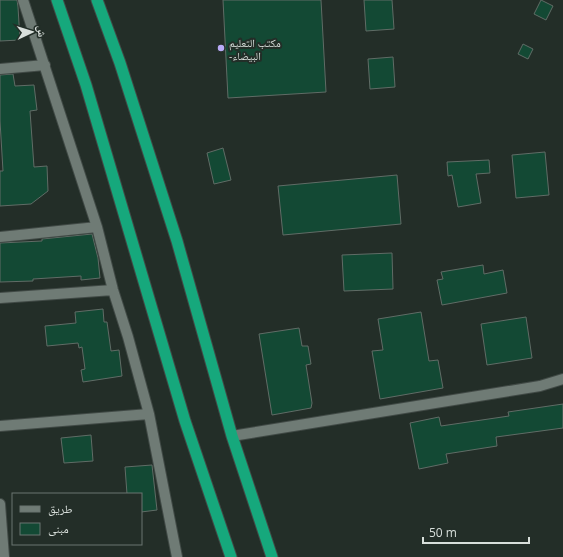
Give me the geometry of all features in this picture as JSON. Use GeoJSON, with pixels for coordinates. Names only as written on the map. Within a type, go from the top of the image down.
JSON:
{"type":"FeatureCollection","features":[{"type":"Feature","properties":{"kind":"highway"},"geometry":{"type":"LineString","coordinates":[[57,0],[86,85],[185,420],[230,557]]}},
{"type":"Feature","properties":{"kind":"highway"},"geometry":{"type":"LineString","coordinates":[[97,0],[120,63],[177,241],[232,436],[272,557]]}},
{"type":"Feature","properties":{"kind":"street"},"geometry":{"type":"LineString","coordinates":[[23,0],[97,227],[113,290],[128,337],[148,414],[177,557]]}},
{"type":"Feature","properties":{"kind":"street"},"geometry":{"type":"LineString","coordinates":[[0,69],[45,65]]}},
{"type":"Feature","properties":{"kind":"street"},"geometry":{"type":"LineString","coordinates":[[0,237],[97,227]]}},
{"type":"Feature","properties":{"kind":"street"},"geometry":{"type":"LineString","coordinates":[[0,298],[113,290]]}},
{"type":"Feature","properties":{"kind":"street"},"geometry":{"type":"LineString","coordinates":[[232,436],[540,386],[563,379]]}},
{"type":"Feature","properties":{"kind":"street"},"geometry":{"type":"LineString","coordinates":[[0,426],[148,414]]}},
{"type":"Feature","properties":{"kind":"street"},"geometry":{"type":"LineString","coordinates":[[0,504],[4,557]]}},
{"type":"Feature","properties":{"kind":"building"},"geometry":{"type":"Polygon","coordinates":[[[0,0],[17,0],[20,40],[0,41],[0,0]]]}},
{"type":"Feature","properties":{"kind":"building"},"geometry":{"type":"Polygon","coordinates":[[[223,0],[321,0],[326,92],[228,98],[223,0]]]}},
{"type":"Feature","properties":{"kind":"building"},"geometry":{"type":"Polygon","coordinates":[[[364,0],[392,0],[394,29],[366,31],[364,0]]]}},
{"type":"Feature","properties":{"kind":"building"},"geometry":{"type":"Polygon","coordinates":[[[541,0],[553,6],[546,20],[534,14],[541,0]]]}},
{"type":"Feature","properties":{"kind":"building"},"geometry":{"type":"Polygon","coordinates":[[[523,44],[533,49],[528,59],[518,54],[523,44]]]}},
{"type":"Feature","properties":{"kind":"building"},"geometry":{"type":"Polygon","coordinates":[[[393,57],[395,87],[370,89],[368,59],[393,57]]]}},
{"type":"Feature","properties":{"kind":"building"},"geometry":{"type":"Polygon","coordinates":[[[13,74],[15,86],[34,85],[37,110],[30,111],[34,167],[47,166],[48,191],[31,204],[0,206],[0,171],[3,171],[0,121],[0,75],[13,74]]]}},
{"type":"Feature","properties":{"kind":"building"},"geometry":{"type":"Polygon","coordinates":[[[223,148],[231,180],[214,184],[207,153],[223,148]]]}},
{"type":"Feature","properties":{"kind":"building"},"geometry":{"type":"Polygon","coordinates":[[[545,152],[549,195],[516,198],[512,155],[545,152]]]}},
{"type":"Feature","properties":{"kind":"building"},"geometry":{"type":"Polygon","coordinates":[[[489,160],[490,173],[476,174],[481,203],[458,207],[452,175],[448,176],[447,162],[489,160]]]}},
{"type":"Feature","properties":{"kind":"building"},"geometry":{"type":"Polygon","coordinates":[[[397,175],[401,224],[283,235],[278,186],[397,175]]]}},
{"type":"Feature","properties":{"kind":"building"},"geometry":{"type":"Polygon","coordinates":[[[92,234],[98,258],[100,278],[81,280],[81,276],[33,279],[33,281],[0,282],[0,243],[42,241],[42,239],[92,234]]]}},
{"type":"Feature","properties":{"kind":"building"},"geometry":{"type":"Polygon","coordinates":[[[392,253],[393,289],[344,291],[342,255],[392,253]]]}},
{"type":"Feature","properties":{"kind":"building"},"geometry":{"type":"Polygon","coordinates":[[[483,265],[484,274],[503,270],[507,293],[442,305],[437,280],[443,279],[441,272],[483,265]]]}},
{"type":"Feature","properties":{"kind":"building"},"geometry":{"type":"Polygon","coordinates":[[[103,309],[104,322],[107,322],[111,351],[119,350],[122,376],[83,382],[81,370],[85,369],[82,347],[79,348],[78,343],[47,346],[45,326],[76,323],[75,312],[103,309]]]}},
{"type":"Feature","properties":{"kind":"building"},"geometry":{"type":"Polygon","coordinates":[[[421,312],[429,361],[438,360],[443,388],[380,399],[372,351],[383,350],[378,319],[421,312]]]}},
{"type":"Feature","properties":{"kind":"building"},"geometry":{"type":"Polygon","coordinates":[[[526,317],[532,358],[487,365],[481,324],[526,317]]]}},
{"type":"Feature","properties":{"kind":"building"},"geometry":{"type":"Polygon","coordinates":[[[299,328],[302,346],[308,346],[311,364],[306,365],[312,403],[311,408],[272,415],[259,334],[299,328]]]}},
{"type":"Feature","properties":{"kind":"building"},"geometry":{"type":"Polygon","coordinates":[[[563,404],[563,428],[496,437],[497,446],[446,454],[448,463],[419,469],[410,423],[439,417],[441,426],[509,416],[508,412],[563,404]]]}},
{"type":"Feature","properties":{"kind":"building"},"geometry":{"type":"Polygon","coordinates":[[[91,435],[93,461],[64,463],[61,438],[91,435]]]}},
{"type":"Feature","properties":{"kind":"building"},"geometry":{"type":"Polygon","coordinates":[[[152,465],[157,510],[142,512],[142,493],[127,493],[125,467],[152,465]]]}},
{"type":"Feature","properties":{"kind":"place","name":"مكتب التعليم -البيضاء"},"geometry":{"type":"Point","coordinates":[221,48]}}]}
